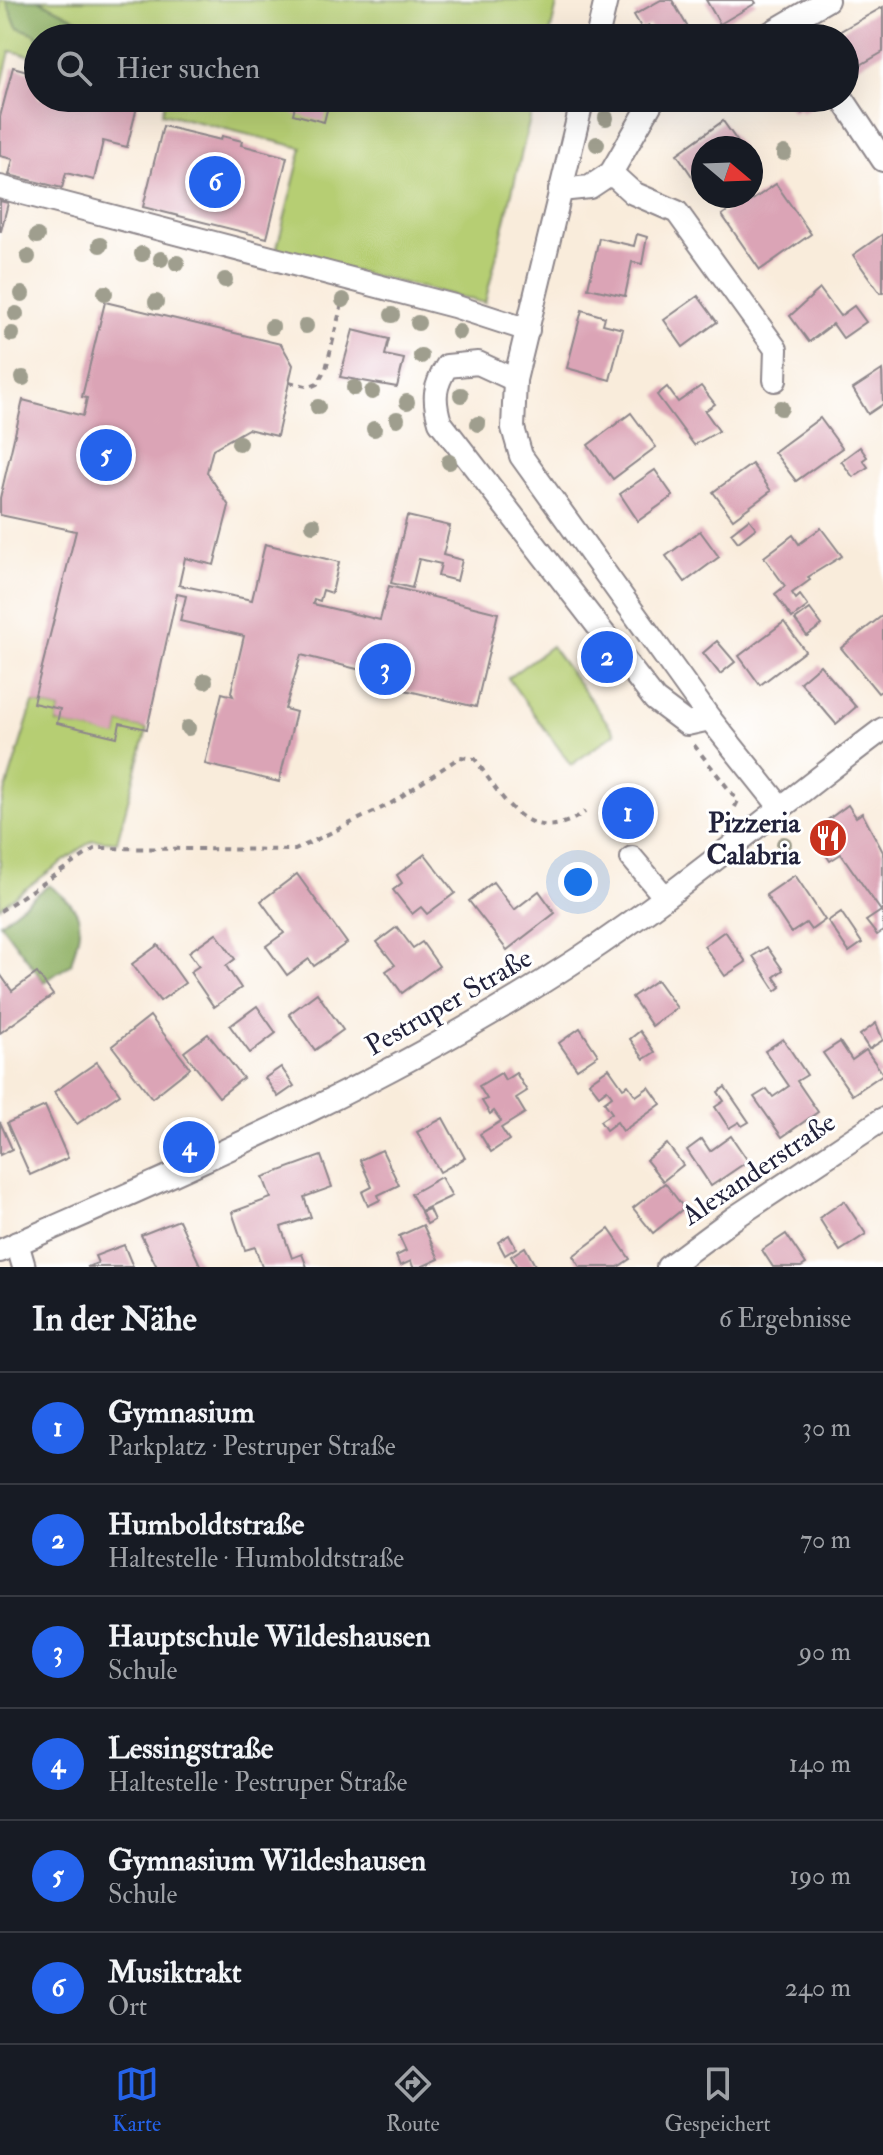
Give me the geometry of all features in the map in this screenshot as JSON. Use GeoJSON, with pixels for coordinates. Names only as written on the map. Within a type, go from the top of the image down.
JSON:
{"type":"FeatureCollection","features":[{"type":"Feature","properties":{"kind":"street"},"geometry":{"type":"LineString","coordinates":[[600,24],[606,0]]}},
{"type":"Feature","properties":{"kind":"street"},"geometry":{"type":"LineString","coordinates":[[802,24],[827,0]]}},
{"type":"Feature","properties":{"kind":"street"},"geometry":{"type":"LineString","coordinates":[[580,112],[515,380],[513,428],[521,456],[710,719],[781,808]]}},
{"type":"Feature","properties":{"kind":"street"},"geometry":{"type":"LineString","coordinates":[[560,190],[590,187],[611,173],[642,112]]}},
{"type":"Feature","properties":{"kind":"street"},"geometry":{"type":"LineString","coordinates":[[851,112],[883,160]]}},
{"type":"Feature","properties":{"kind":"street"},"geometry":{"type":"LineString","coordinates":[[611,173],[633,193],[677,212],[776,349],[775,380]]}},
{"type":"Feature","properties":{"kind":"street"},"geometry":{"type":"LineString","coordinates":[[0,187],[348,278],[528,330]]}},
{"type":"Feature","properties":{"kind":"street"},"geometry":{"type":"LineString","coordinates":[[515,380],[478,363],[447,366],[436,383],[435,404],[440,422],[645,688],[670,715],[687,724],[710,719]]}},
{"type":"Feature","properties":{"kind":"street","name":"Pestruper Straße"},"geometry":{"type":"LineString","coordinates":[[9,1247],[282,1125],[459,1033],[581,958],[881,736]]}},
{"type":"Feature","properties":{"kind":"street"},"geometry":{"type":"LineString","coordinates":[[632,858],[664,896]]}},
{"type":"Feature","properties":{"kind":"street","name":"Alexanderstraße"},"geometry":{"type":"LineString","coordinates":[[668,1267],[734,1218],[883,1119]]}},
{"type":"Feature","properties":{"kind":"street"},"geometry":{"type":"LineString","coordinates":[[9,1247],[24,1267]]}},
{"type":"Feature","properties":{"kind":"path"},"geometry":{"type":"LineString","coordinates":[[289,382],[310,387],[322,376],[348,278]]}},
{"type":"Feature","properties":{"kind":"path"},"geometry":{"type":"LineString","coordinates":[[670,715],[738,801],[727,822],[739,840]]}},
{"type":"Feature","properties":{"kind":"path"},"geometry":{"type":"LineString","coordinates":[[0,911],[96,848],[295,850],[390,804],[460,757],[475,759],[515,814],[527,821],[555,826],[570,822],[585,812]]}},
{"type":"Feature","properties":{"kind":"green space"},"geometry":{"type":"Polygon","coordinates":[[[0,0],[558,0],[552,24],[24,24],[24,54],[10,51],[0,93],[0,0]]]}},
{"type":"Feature","properties":{"kind":"green space"},"geometry":{"type":"Polygon","coordinates":[[[6,0],[39,0],[87,24],[24,24],[24,30],[17,27],[6,0]]]}},
{"type":"Feature","properties":{"kind":"green space"},"geometry":{"type":"Polygon","coordinates":[[[532,112],[485,303],[276,252],[302,148],[162,113],[532,112]]]}},
{"type":"Feature","properties":{"kind":"green space"},"geometry":{"type":"Polygon","coordinates":[[[551,646],[615,733],[571,765],[508,678],[551,646]]]}},
{"type":"Feature","properties":{"kind":"green space"},"geometry":{"type":"Polygon","coordinates":[[[33,703],[60,709],[57,723],[117,736],[120,723],[147,729],[117,842],[93,840],[0,907],[0,809],[33,703]]]}},
{"type":"Feature","properties":{"kind":"green space"},"geometry":{"type":"Polygon","coordinates":[[[49,885],[76,911],[79,927],[71,964],[44,982],[0,923],[49,885]]]}},
{"type":"Feature","properties":{"kind":"building"},"geometry":{"type":"Polygon","coordinates":[[[661,0],[672,0],[686,24],[639,24],[634,15],[661,0]]]}},
{"type":"Feature","properties":{"kind":"building"},"geometry":{"type":"Polygon","coordinates":[[[706,0],[754,0],[756,3],[720,24],[706,0]]]}},
{"type":"Feature","properties":{"kind":"building"},"geometry":{"type":"Polygon","coordinates":[[[883,7],[883,52],[859,66],[859,24],[853,24],[883,7]]]}},
{"type":"Feature","properties":{"kind":"building"},"geometry":{"type":"Polygon","coordinates":[[[13,67],[24,70],[24,112],[136,112],[127,147],[103,141],[94,180],[66,173],[62,188],[9,175],[13,159],[0,156],[0,117],[13,67]]]}},
{"type":"Feature","properties":{"kind":"building"},"geometry":{"type":"Polygon","coordinates":[[[294,112],[326,112],[324,122],[294,112]]]}},
{"type":"Feature","properties":{"kind":"building"},"geometry":{"type":"Polygon","coordinates":[[[723,121],[734,136],[702,136],[723,121]]]}},
{"type":"Feature","properties":{"kind":"building"},"geometry":{"type":"Polygon","coordinates":[[[163,126],[221,140],[222,136],[242,141],[241,145],[287,157],[267,238],[143,207],[163,126]]]}},
{"type":"Feature","properties":{"kind":"building"},"geometry":{"type":"Polygon","coordinates":[[[691,144],[691,175],[677,154],[691,144]]]}},
{"type":"Feature","properties":{"kind":"building"},"geometry":{"type":"Polygon","coordinates":[[[776,184],[811,234],[760,270],[722,215],[731,208],[763,208],[763,193],[776,184]]]}},
{"type":"Feature","properties":{"kind":"building"},"geometry":{"type":"Polygon","coordinates":[[[0,201],[8,203],[1,231],[0,231],[0,201]]]}},
{"type":"Feature","properties":{"kind":"building"},"geometry":{"type":"Polygon","coordinates":[[[637,234],[647,237],[642,264],[632,262],[625,296],[588,288],[599,238],[634,246],[637,234]]]}},
{"type":"Feature","properties":{"kind":"building"},"geometry":{"type":"Polygon","coordinates":[[[883,234],[883,292],[880,293],[853,255],[883,234]]]}},
{"type":"Feature","properties":{"kind":"building"},"geometry":{"type":"Polygon","coordinates":[[[820,289],[840,316],[854,306],[866,322],[843,338],[833,324],[809,342],[790,316],[820,289]]]}},
{"type":"Feature","properties":{"kind":"building"},"geometry":{"type":"Polygon","coordinates":[[[698,296],[717,322],[683,347],[664,320],[698,296]]]}},
{"type":"Feature","properties":{"kind":"building"},"geometry":{"type":"Polygon","coordinates":[[[105,302],[281,344],[293,365],[277,436],[248,429],[213,449],[207,472],[229,506],[214,565],[185,558],[179,585],[252,600],[265,544],[339,562],[332,593],[323,590],[320,601],[314,599],[313,604],[380,620],[389,586],[498,613],[476,707],[367,681],[369,672],[301,655],[285,709],[296,712],[279,782],[205,764],[222,693],[233,696],[231,692],[244,636],[180,621],[186,596],[177,594],[147,729],[120,723],[117,737],[57,723],[60,709],[33,703],[76,531],[0,515],[0,498],[23,400],[83,416],[87,398],[82,397],[105,302]]]}},
{"type":"Feature","properties":{"kind":"building"},"geometry":{"type":"Polygon","coordinates":[[[582,310],[605,317],[603,324],[623,329],[610,380],[567,368],[582,310]]]}},
{"type":"Feature","properties":{"kind":"building"},"geometry":{"type":"Polygon","coordinates":[[[353,330],[389,339],[385,355],[404,359],[397,387],[340,377],[353,330]]]}},
{"type":"Feature","properties":{"kind":"building"},"geometry":{"type":"Polygon","coordinates":[[[882,370],[883,404],[868,414],[853,389],[882,370]]]}},
{"type":"Feature","properties":{"kind":"building"},"geometry":{"type":"Polygon","coordinates":[[[701,386],[715,404],[705,411],[719,431],[694,445],[657,395],[667,387],[678,402],[701,386]]]}},
{"type":"Feature","properties":{"kind":"building"},"geometry":{"type":"Polygon","coordinates":[[[631,413],[656,447],[613,479],[588,445],[631,413]]]}},
{"type":"Feature","properties":{"kind":"building"},"geometry":{"type":"Polygon","coordinates":[[[820,418],[842,448],[796,481],[774,452],[820,418]]]}},
{"type":"Feature","properties":{"kind":"building"},"geometry":{"type":"Polygon","coordinates":[[[860,447],[867,457],[863,460],[868,467],[853,477],[841,461],[860,447]]]}},
{"type":"Feature","properties":{"kind":"building"},"geometry":{"type":"Polygon","coordinates":[[[752,464],[771,491],[733,519],[713,492],[752,464]]]}},
{"type":"Feature","properties":{"kind":"building"},"geometry":{"type":"Polygon","coordinates":[[[655,470],[673,496],[638,521],[620,494],[655,470]]]}},
{"type":"Feature","properties":{"kind":"building"},"geometry":{"type":"Polygon","coordinates":[[[407,516],[450,526],[443,555],[462,560],[457,581],[438,576],[441,564],[419,559],[412,588],[391,583],[407,516]]]}},
{"type":"Feature","properties":{"kind":"building"},"geometry":{"type":"Polygon","coordinates":[[[749,519],[756,528],[738,542],[731,533],[749,519]]]}},
{"type":"Feature","properties":{"kind":"building"},"geometry":{"type":"Polygon","coordinates":[[[821,528],[842,556],[808,577],[810,580],[792,593],[796,599],[800,595],[808,606],[792,618],[775,594],[785,586],[764,557],[793,535],[799,544],[821,528]]]}},
{"type":"Feature","properties":{"kind":"building"},"geometry":{"type":"Polygon","coordinates":[[[700,531],[719,557],[685,582],[666,556],[700,531]]]}},
{"type":"Feature","properties":{"kind":"building"},"geometry":{"type":"Polygon","coordinates":[[[810,609],[822,625],[807,636],[795,620],[810,609]]]}},
{"type":"Feature","properties":{"kind":"building"},"geometry":{"type":"Polygon","coordinates":[[[883,615],[883,690],[878,693],[841,648],[883,615]]]}},
{"type":"Feature","properties":{"kind":"building"},"geometry":{"type":"Polygon","coordinates":[[[784,622],[805,651],[760,685],[739,656],[784,622]]]}},
{"type":"Feature","properties":{"kind":"building"},"geometry":{"type":"Polygon","coordinates":[[[717,641],[735,662],[720,674],[703,653],[717,641]]]}},
{"type":"Feature","properties":{"kind":"building"},"geometry":{"type":"Polygon","coordinates":[[[820,665],[856,707],[836,724],[800,682],[820,665]]]}},
{"type":"Feature","properties":{"kind":"building"},"geometry":{"type":"Polygon","coordinates":[[[848,805],[856,817],[862,813],[883,852],[883,931],[877,935],[866,921],[881,911],[841,854],[830,861],[814,837],[825,828],[822,824],[848,805]]]}},
{"type":"Feature","properties":{"kind":"building"},"geometry":{"type":"Polygon","coordinates":[[[425,854],[455,893],[427,914],[421,907],[412,914],[393,890],[402,883],[397,875],[425,854]]]}},
{"type":"Feature","properties":{"kind":"building"},"geometry":{"type":"Polygon","coordinates":[[[297,874],[347,943],[314,966],[309,959],[287,975],[266,946],[284,933],[261,901],[297,874]]]}},
{"type":"Feature","properties":{"kind":"building"},"geometry":{"type":"Polygon","coordinates":[[[795,875],[825,920],[811,930],[806,923],[791,933],[766,895],[795,875]]]}},
{"type":"Feature","properties":{"kind":"building"},"geometry":{"type":"Polygon","coordinates":[[[493,882],[514,910],[539,891],[555,913],[507,950],[469,901],[493,882]]]}},
{"type":"Feature","properties":{"kind":"building"},"geometry":{"type":"Polygon","coordinates":[[[841,912],[862,943],[849,952],[828,921],[841,912]]]}},
{"type":"Feature","properties":{"kind":"building"},"geometry":{"type":"Polygon","coordinates":[[[397,927],[413,948],[422,942],[439,966],[402,993],[386,971],[395,965],[377,942],[397,927]]]}},
{"type":"Feature","properties":{"kind":"building"},"geometry":{"type":"Polygon","coordinates":[[[725,931],[746,962],[725,976],[704,946],[725,931]]]}},
{"type":"Feature","properties":{"kind":"building"},"geometry":{"type":"Polygon","coordinates":[[[216,933],[235,959],[226,966],[241,988],[214,1007],[190,972],[199,966],[189,952],[216,933]]]}},
{"type":"Feature","properties":{"kind":"building"},"geometry":{"type":"Polygon","coordinates":[[[158,945],[185,983],[160,1001],[132,964],[158,945]]]}},
{"type":"Feature","properties":{"kind":"building"},"geometry":{"type":"Polygon","coordinates":[[[767,947],[783,970],[774,977],[781,987],[776,991],[753,956],[767,947]]]}},
{"type":"Feature","properties":{"kind":"building"},"geometry":{"type":"Polygon","coordinates":[[[37,973],[53,995],[0,1033],[0,974],[12,991],[37,973]]]}},
{"type":"Feature","properties":{"kind":"building"},"geometry":{"type":"Polygon","coordinates":[[[657,980],[677,1008],[652,1026],[632,997],[657,980]]]}},
{"type":"Feature","properties":{"kind":"building"},"geometry":{"type":"Polygon","coordinates":[[[317,993],[343,1030],[315,1050],[289,1014],[317,993]]]}},
{"type":"Feature","properties":{"kind":"building"},"geometry":{"type":"Polygon","coordinates":[[[257,1006],[276,1033],[250,1053],[230,1026],[257,1006]]]}},
{"type":"Feature","properties":{"kind":"building"},"geometry":{"type":"Polygon","coordinates":[[[150,1016],[190,1068],[152,1098],[112,1046],[150,1016]]]}},
{"type":"Feature","properties":{"kind":"building"},"geometry":{"type":"Polygon","coordinates":[[[876,1023],[883,1040],[869,1049],[860,1035],[876,1023]]]}},
{"type":"Feature","properties":{"kind":"building"},"geometry":{"type":"Polygon","coordinates":[[[580,1028],[598,1055],[577,1069],[559,1043],[580,1028]]]}},
{"type":"Feature","properties":{"kind":"building"},"geometry":{"type":"Polygon","coordinates":[[[640,1031],[655,1052],[644,1059],[630,1039],[640,1031]]]}},
{"type":"Feature","properties":{"kind":"building"},"geometry":{"type":"Polygon","coordinates":[[[208,1034],[243,1078],[219,1097],[184,1052],[208,1034]]]}},
{"type":"Feature","properties":{"kind":"building"},"geometry":{"type":"Polygon","coordinates":[[[783,1039],[807,1075],[797,1081],[818,1112],[782,1137],[754,1097],[767,1089],[773,1097],[789,1086],[765,1051],[783,1039]]]}},
{"type":"Feature","properties":{"kind":"building"},"geometry":{"type":"Polygon","coordinates":[[[840,1042],[852,1060],[866,1050],[883,1074],[852,1095],[823,1053],[840,1042]]]}},
{"type":"Feature","properties":{"kind":"building"},"geometry":{"type":"Polygon","coordinates":[[[97,1062],[120,1094],[77,1124],[54,1092],[97,1062]]]}},
{"type":"Feature","properties":{"kind":"building"},"geometry":{"type":"Polygon","coordinates":[[[281,1067],[294,1086],[278,1097],[265,1078],[281,1067]]]}},
{"type":"Feature","properties":{"kind":"building"},"geometry":{"type":"Polygon","coordinates":[[[609,1068],[623,1088],[628,1085],[636,1096],[649,1087],[661,1104],[623,1131],[617,1122],[606,1130],[600,1121],[612,1113],[604,1102],[612,1096],[607,1089],[599,1095],[589,1082],[609,1068]]]}},
{"type":"Feature","properties":{"kind":"building"},"geometry":{"type":"Polygon","coordinates":[[[501,1073],[505,1080],[516,1073],[527,1091],[516,1098],[525,1113],[501,1128],[509,1140],[491,1152],[480,1134],[501,1121],[494,1111],[490,1114],[482,1101],[487,1099],[479,1086],[501,1073]]]}},
{"type":"Feature","properties":{"kind":"building"},"geometry":{"type":"Polygon","coordinates":[[[725,1087],[749,1122],[742,1126],[739,1122],[729,1128],[715,1107],[724,1101],[718,1092],[725,1087]]]}},
{"type":"Feature","properties":{"kind":"building"},"geometry":{"type":"Polygon","coordinates":[[[45,1106],[68,1158],[30,1175],[7,1123],[45,1106]]]}},
{"type":"Feature","properties":{"kind":"building"},"geometry":{"type":"Polygon","coordinates":[[[443,1118],[465,1158],[440,1172],[417,1132],[443,1118]]]}},
{"type":"Feature","properties":{"kind":"building"},"geometry":{"type":"Polygon","coordinates":[[[0,1122],[12,1149],[0,1155],[0,1122]]]}},
{"type":"Feature","properties":{"kind":"building"},"geometry":{"type":"Polygon","coordinates":[[[731,1136],[748,1161],[711,1186],[687,1150],[702,1139],[710,1151],[731,1136]]]}},
{"type":"Feature","properties":{"kind":"building"},"geometry":{"type":"Polygon","coordinates":[[[667,1144],[683,1165],[663,1181],[646,1160],[667,1144]]]}},
{"type":"Feature","properties":{"kind":"building"},"geometry":{"type":"Polygon","coordinates":[[[382,1150],[399,1185],[378,1195],[380,1200],[368,1206],[362,1192],[372,1187],[360,1160],[382,1150]]]}},
{"type":"Feature","properties":{"kind":"building"},"geometry":{"type":"Polygon","coordinates":[[[321,1156],[332,1187],[304,1197],[311,1217],[281,1227],[292,1258],[302,1254],[307,1267],[262,1267],[255,1247],[245,1250],[232,1212],[271,1198],[263,1177],[321,1156]]]}},
{"type":"Feature","properties":{"kind":"building"},"geometry":{"type":"Polygon","coordinates":[[[441,1177],[452,1196],[421,1211],[411,1194],[441,1177]]]}},
{"type":"Feature","properties":{"kind":"building"},"geometry":{"type":"Polygon","coordinates":[[[665,1183],[684,1208],[653,1233],[633,1208],[665,1183]]]}},
{"type":"Feature","properties":{"kind":"building"},"geometry":{"type":"Polygon","coordinates":[[[844,1201],[866,1234],[840,1251],[819,1218],[844,1201]]]}},
{"type":"Feature","properties":{"kind":"building"},"geometry":{"type":"Polygon","coordinates":[[[429,1209],[434,1220],[427,1224],[421,1212],[429,1209]]]}},
{"type":"Feature","properties":{"kind":"building"},"geometry":{"type":"Polygon","coordinates":[[[179,1220],[201,1267],[157,1267],[141,1235],[179,1220]]]}},
{"type":"Feature","properties":{"kind":"building"},"geometry":{"type":"Polygon","coordinates":[[[423,1225],[439,1259],[421,1267],[413,1267],[411,1261],[400,1266],[396,1256],[406,1251],[399,1236],[423,1225]]]}},
{"type":"Feature","properties":{"kind":"building"},"geometry":{"type":"Polygon","coordinates":[[[609,1229],[630,1259],[618,1267],[580,1267],[573,1256],[609,1229]]]}},
{"type":"Feature","properties":{"kind":"building"},"geometry":{"type":"Polygon","coordinates":[[[786,1234],[806,1264],[801,1267],[773,1267],[762,1250],[786,1234]]]}},
{"type":"Feature","properties":{"kind":"building"},"geometry":{"type":"Polygon","coordinates":[[[509,1235],[516,1248],[505,1255],[498,1242],[509,1235]]]}},
{"type":"Feature","properties":{"kind":"building"},"geometry":{"type":"Polygon","coordinates":[[[124,1245],[133,1267],[87,1267],[98,1263],[95,1256],[124,1245]]]}},
{"type":"Feature","properties":{"kind":"building"},"geometry":{"type":"Polygon","coordinates":[[[525,1247],[536,1267],[517,1267],[511,1256],[525,1247]]]}},
{"type":"Feature","properties":{"kind":"place","name":"Musiktrakt"},"geometry":{"type":"Point","coordinates":[215,182]}},
{"type":"Feature","properties":{"kind":"place","name":"Gymnasium Wildeshausen"},"geometry":{"type":"Point","coordinates":[106,455]}},
{"type":"Feature","properties":{"kind":"place","name":"Humboldtstraße"},"geometry":{"type":"Point","coordinates":[607,657]}},
{"type":"Feature","properties":{"kind":"place","name":"Hauptschule Wildeshausen"},"geometry":{"type":"Point","coordinates":[385,669]}},
{"type":"Feature","properties":{"kind":"place","name":"Gymnasium"},"geometry":{"type":"Point","coordinates":[628,813]}},
{"type":"Feature","properties":{"kind":"place","name":"Pizzeria Calabria"},"geometry":{"type":"Point","coordinates":[828,838]}},
{"type":"Feature","properties":{"kind":"place","name":"Lessingstraße"},"geometry":{"type":"Point","coordinates":[189,1147]}}]}
